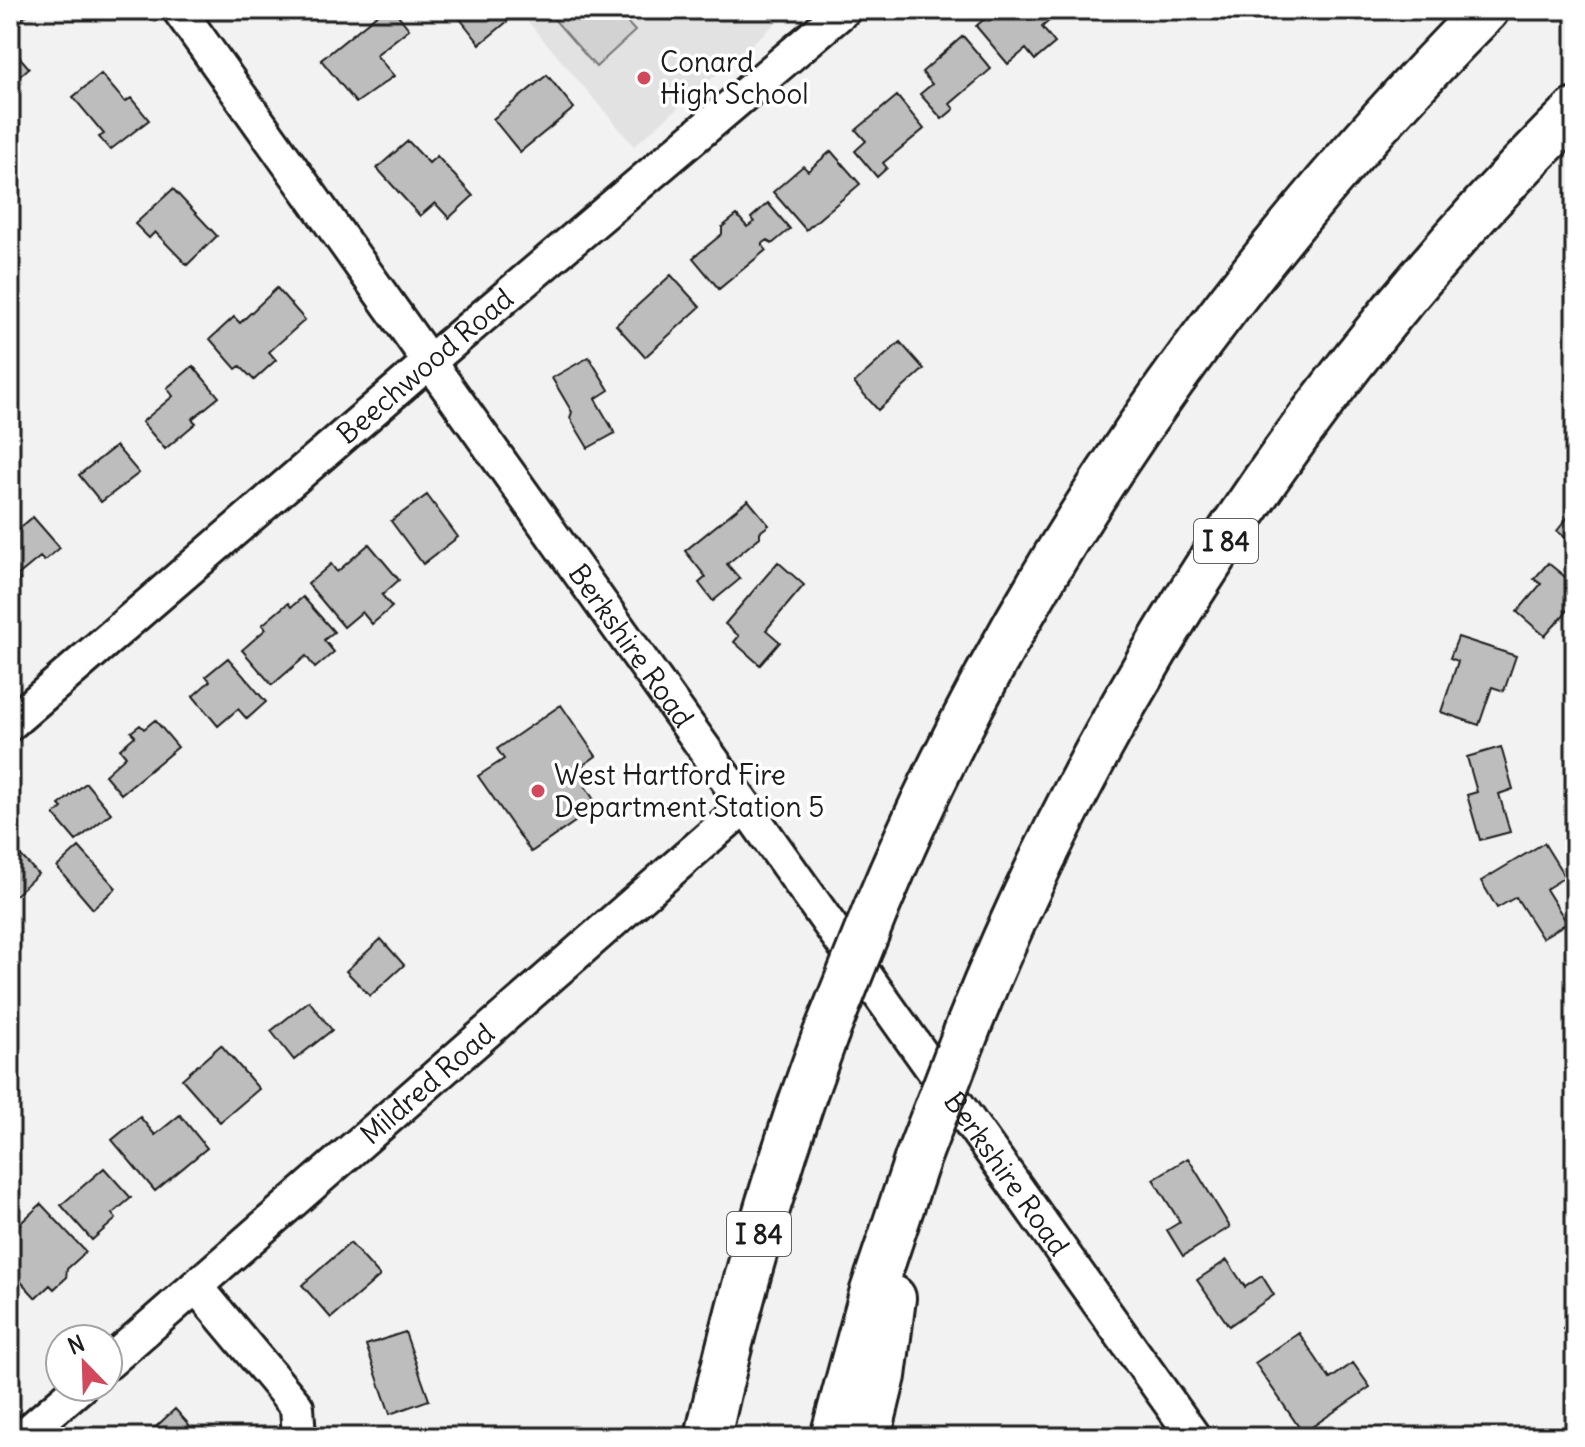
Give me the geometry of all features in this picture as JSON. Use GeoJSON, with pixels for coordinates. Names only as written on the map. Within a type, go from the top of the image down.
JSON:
{"type":"FeatureCollection","features":[{"type":"Feature","properties":{"kind":"highway","name":"I 84"},"geometry":{"type":"LineString","coordinates":[[708,1437],[753,1256],[791,1132],[825,1036],[876,909],[933,781],[977,695],[1038,587],[1137,432],[1201,341],[1296,219],[1387,115],[1486,10]]}},
{"type":"Feature","properties":{"kind":"highway","name":"I 84"},"geometry":{"type":"LineString","coordinates":[[833,1437],[872,1294],[917,1160],[967,1030],[1034,877],[1074,798],[1145,672],[1234,528],[1295,439],[1394,312],[1481,211],[1575,111]]}},
{"type":"Feature","properties":{"kind":"highway"},"geometry":{"type":"LineString","coordinates":[[868,1437],[889,1340],[895,1224]]}},
{"type":"Feature","properties":{"kind":"street","name":"Berkshire Road"},"geometry":{"type":"LineString","coordinates":[[179,10],[1194,1437]]}},
{"type":"Feature","properties":{"kind":"street","name":"Beechwood Road"},"geometry":{"type":"LineString","coordinates":[[10,724],[429,362],[844,10]]}},
{"type":"Feature","properties":{"kind":"street","name":"Mildred Road"},"geometry":{"type":"LineString","coordinates":[[124,1349],[745,806]]}},
{"type":"Feature","properties":{"kind":"street"},"geometry":{"type":"LineString","coordinates":[[196,1286],[297,1407],[299,1437]]}},
{"type":"Feature","properties":{"kind":"street"},"geometry":{"type":"LineString","coordinates":[[22,1437],[61,1403]]}},
{"type":"Feature","properties":{"kind":"shaded area","name":"Conard High School"},"geometry":{"type":"Polygon","coordinates":[[[518,10],[791,10],[634,146],[518,10]]]}},
{"type":"Feature","properties":{"kind":"shaded area"},"geometry":{"type":"Polygon","coordinates":[[[546,10],[616,10],[635,31],[596,67],[546,10]]]}},
{"type":"Feature","properties":{"kind":"building"},"geometry":{"type":"Polygon","coordinates":[[[10,10],[32,10],[10,30],[10,10]]]}},
{"type":"Feature","properties":{"kind":"building"},"geometry":{"type":"Polygon","coordinates":[[[383,10],[394,10],[409,29],[376,55],[394,76],[356,103],[321,60],[383,10]]]}},
{"type":"Feature","properties":{"kind":"building"},"geometry":{"type":"Polygon","coordinates":[[[463,10],[498,10],[508,21],[480,44],[457,15],[463,10]]]}},
{"type":"Feature","properties":{"kind":"building"},"geometry":{"type":"Polygon","coordinates":[[[995,10],[1056,10],[1058,13],[1042,27],[1055,43],[1035,60],[1026,49],[1008,64],[976,26],[995,10]]]}},
{"type":"Feature","properties":{"kind":"building"},"geometry":{"type":"Polygon","coordinates":[[[963,36],[991,69],[950,104],[954,109],[942,119],[920,94],[932,84],[922,72],[963,36]]]}},
{"type":"Feature","properties":{"kind":"building"},"geometry":{"type":"Polygon","coordinates":[[[10,46],[29,68],[13,82],[10,79],[10,46]]]}},
{"type":"Feature","properties":{"kind":"building"},"geometry":{"type":"Polygon","coordinates":[[[101,74],[125,102],[131,98],[149,120],[110,150],[99,137],[104,134],[73,97],[101,74]]]}},
{"type":"Feature","properties":{"kind":"building"},"geometry":{"type":"Polygon","coordinates":[[[547,75],[574,108],[520,152],[493,119],[547,75]]]}},
{"type":"Feature","properties":{"kind":"building"},"geometry":{"type":"Polygon","coordinates":[[[897,96],[924,129],[883,163],[887,168],[877,177],[855,151],[866,141],[856,130],[897,96]]]}},
{"type":"Feature","properties":{"kind":"building"},"geometry":{"type":"Polygon","coordinates":[[[408,141],[429,163],[437,156],[473,196],[449,218],[435,203],[420,216],[377,168],[408,141]]]}},
{"type":"Feature","properties":{"kind":"building"},"geometry":{"type":"Polygon","coordinates":[[[831,151],[860,184],[806,230],[773,192],[803,166],[808,171],[831,151]]]}},
{"type":"Feature","properties":{"kind":"building"},"geometry":{"type":"Polygon","coordinates":[[[173,189],[217,236],[187,265],[155,232],[149,238],[135,224],[173,189]]]}},
{"type":"Feature","properties":{"kind":"building"},"geometry":{"type":"Polygon","coordinates":[[[768,203],[790,229],[772,244],[768,240],[762,244],[766,250],[719,289],[693,258],[722,234],[722,227],[737,215],[747,227],[754,222],[751,218],[768,203]]]}},
{"type":"Feature","properties":{"kind":"building"},"geometry":{"type":"Polygon","coordinates":[[[671,275],[700,307],[645,357],[616,325],[671,275]]]}},
{"type":"Feature","properties":{"kind":"building"},"geometry":{"type":"Polygon","coordinates":[[[277,288],[305,320],[269,352],[276,360],[254,380],[240,366],[236,369],[210,339],[234,317],[240,323],[277,288]]]}},
{"type":"Feature","properties":{"kind":"building"},"geometry":{"type":"Polygon","coordinates":[[[900,342],[924,369],[878,410],[854,383],[900,342]]]}},
{"type":"Feature","properties":{"kind":"building"},"geometry":{"type":"Polygon","coordinates":[[[589,357],[609,390],[595,399],[615,433],[588,448],[552,378],[589,357]]]}},
{"type":"Feature","properties":{"kind":"building"},"geometry":{"type":"Polygon","coordinates":[[[193,366],[219,397],[192,419],[196,423],[165,449],[142,422],[173,396],[167,388],[193,366]]]}},
{"type":"Feature","properties":{"kind":"building"},"geometry":{"type":"Polygon","coordinates":[[[116,446],[139,473],[101,502],[79,475],[116,446]]]}},
{"type":"Feature","properties":{"kind":"building"},"geometry":{"type":"Polygon","coordinates":[[[427,495],[458,537],[423,564],[391,521],[427,495]]]}},
{"type":"Feature","properties":{"kind":"building"},"geometry":{"type":"Polygon","coordinates":[[[748,500],[769,525],[760,532],[760,537],[727,564],[740,579],[713,601],[699,583],[706,577],[685,551],[748,500]]]}},
{"type":"Feature","properties":{"kind":"building"},"geometry":{"type":"Polygon","coordinates":[[[1575,508],[1575,545],[1557,531],[1575,508]]]}},
{"type":"Feature","properties":{"kind":"building"},"geometry":{"type":"Polygon","coordinates":[[[33,517],[60,548],[44,561],[40,557],[17,576],[20,580],[10,588],[10,536],[33,517]]]}},
{"type":"Feature","properties":{"kind":"building"},"geometry":{"type":"Polygon","coordinates":[[[369,544],[399,580],[382,595],[392,607],[372,624],[362,612],[344,627],[308,584],[331,564],[337,572],[369,544]]]}},
{"type":"Feature","properties":{"kind":"building"},"geometry":{"type":"Polygon","coordinates":[[[778,562],[804,585],[766,630],[780,642],[760,665],[734,642],[739,636],[725,624],[778,562]]]}},
{"type":"Feature","properties":{"kind":"building"},"geometry":{"type":"Polygon","coordinates":[[[1548,563],[1575,585],[1575,602],[1545,636],[1517,612],[1541,584],[1534,579],[1548,563]]]}},
{"type":"Feature","properties":{"kind":"building"},"geometry":{"type":"Polygon","coordinates":[[[303,597],[334,632],[324,640],[334,652],[315,668],[306,656],[272,685],[242,650],[266,629],[262,625],[288,603],[291,607],[303,597]]]}},
{"type":"Feature","properties":{"kind":"building"},"geometry":{"type":"Polygon","coordinates":[[[1458,637],[1516,656],[1504,691],[1492,687],[1479,725],[1441,712],[1458,661],[1450,658],[1458,637]]]}},
{"type":"Feature","properties":{"kind":"building"},"geometry":{"type":"Polygon","coordinates":[[[228,658],[266,702],[247,719],[238,709],[218,726],[193,696],[210,681],[206,676],[228,658]]]}},
{"type":"Feature","properties":{"kind":"building","name":"West Hartford Fire Department Station 5"},"geometry":{"type":"Polygon","coordinates":[[[561,705],[596,756],[575,771],[598,806],[531,852],[478,776],[504,759],[497,749],[561,705]]]}},
{"type":"Feature","properties":{"kind":"building"},"geometry":{"type":"Polygon","coordinates":[[[155,720],[178,747],[121,794],[105,775],[126,756],[120,749],[135,736],[131,732],[140,725],[144,729],[155,720]]]}},
{"type":"Feature","properties":{"kind":"building"},"geometry":{"type":"Polygon","coordinates":[[[1501,747],[1513,789],[1499,794],[1510,832],[1480,840],[1467,795],[1477,792],[1467,757],[1501,747]]]}},
{"type":"Feature","properties":{"kind":"building"},"geometry":{"type":"Polygon","coordinates":[[[86,783],[111,813],[76,841],[54,815],[62,808],[59,805],[86,783]]]}},
{"type":"Feature","properties":{"kind":"building"},"geometry":{"type":"Polygon","coordinates":[[[1544,843],[1565,877],[1546,889],[1567,923],[1542,938],[1516,897],[1497,908],[1481,881],[1544,843]]]}},
{"type":"Feature","properties":{"kind":"building"},"geometry":{"type":"Polygon","coordinates":[[[10,847],[38,874],[10,900],[10,847]]]}},
{"type":"Feature","properties":{"kind":"building"},"geometry":{"type":"Polygon","coordinates":[[[79,847],[116,888],[93,909],[57,867],[79,847]]]}},
{"type":"Feature","properties":{"kind":"building"},"geometry":{"type":"Polygon","coordinates":[[[381,939],[404,965],[370,996],[346,971],[381,939]]]}},
{"type":"Feature","properties":{"kind":"building"},"geometry":{"type":"Polygon","coordinates":[[[309,1001],[332,1030],[294,1060],[271,1031],[309,1001]]]}},
{"type":"Feature","properties":{"kind":"building"},"geometry":{"type":"Polygon","coordinates":[[[221,1045],[259,1089],[220,1122],[182,1079],[221,1045]]]}},
{"type":"Feature","properties":{"kind":"building"},"geometry":{"type":"Polygon","coordinates":[[[180,1115],[207,1148],[155,1191],[112,1140],[140,1117],[155,1135],[180,1115]]]}},
{"type":"Feature","properties":{"kind":"building"},"geometry":{"type":"Polygon","coordinates":[[[1188,1158],[1230,1227],[1183,1256],[1167,1230],[1180,1222],[1153,1179],[1188,1158]]]}},
{"type":"Feature","properties":{"kind":"building"},"geometry":{"type":"Polygon","coordinates":[[[104,1168],[131,1198],[112,1214],[116,1219],[92,1240],[61,1205],[104,1168]]]}},
{"type":"Feature","properties":{"kind":"building"},"geometry":{"type":"Polygon","coordinates":[[[41,1204],[86,1252],[67,1269],[66,1278],[54,1289],[50,1285],[36,1298],[10,1270],[10,1233],[41,1204]]]}},
{"type":"Feature","properties":{"kind":"building"},"geometry":{"type":"Polygon","coordinates":[[[350,1243],[380,1276],[331,1318],[302,1285],[350,1243]]]}},
{"type":"Feature","properties":{"kind":"building"},"geometry":{"type":"Polygon","coordinates":[[[1227,1260],[1245,1287],[1262,1276],[1274,1295],[1229,1326],[1197,1280],[1227,1260]]]}},
{"type":"Feature","properties":{"kind":"building"},"geometry":{"type":"Polygon","coordinates":[[[1575,1320],[1575,1346],[1563,1328],[1575,1320]]]}},
{"type":"Feature","properties":{"kind":"building"},"geometry":{"type":"Polygon","coordinates":[[[405,1332],[429,1400],[390,1414],[366,1345],[405,1332]]]}},
{"type":"Feature","properties":{"kind":"building"},"geometry":{"type":"Polygon","coordinates":[[[1299,1333],[1330,1379],[1353,1363],[1370,1387],[1303,1433],[1255,1363],[1299,1333]]]}},
{"type":"Feature","properties":{"kind":"building"},"geometry":{"type":"Polygon","coordinates":[[[175,1409],[200,1437],[145,1437],[175,1409]]]}},
{"type":"Feature","properties":{"kind":"place","name":"Conard High School"},"geometry":{"type":"Point","coordinates":[644,78]}},
{"type":"Feature","properties":{"kind":"place","name":"West Hartford Fire Department Station 5"},"geometry":{"type":"Point","coordinates":[538,791]}}]}
